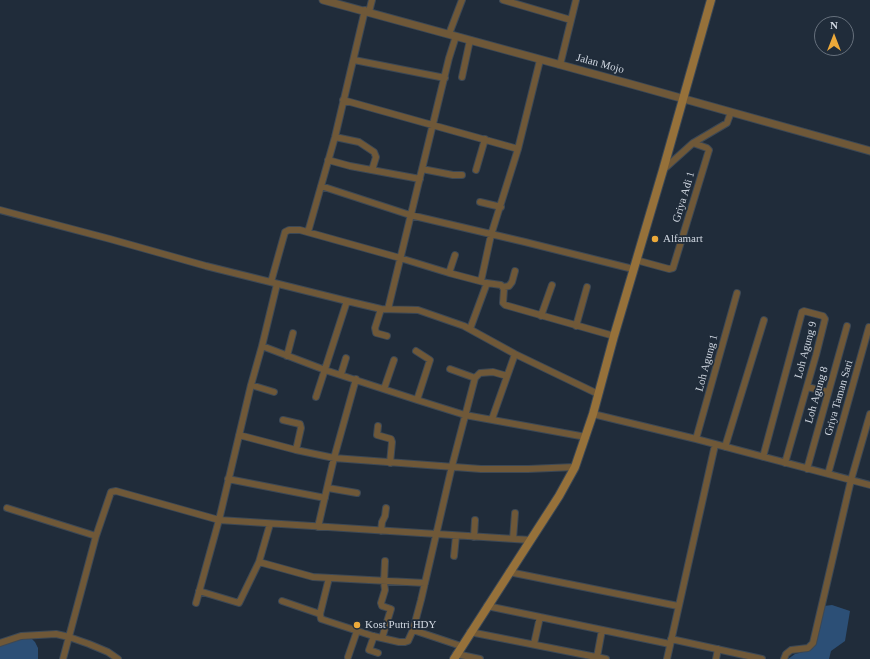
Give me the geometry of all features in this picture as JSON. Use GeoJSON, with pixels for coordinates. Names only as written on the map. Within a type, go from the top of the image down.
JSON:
{"type":"FeatureCollection","features":[{"type":"Feature","properties":{"kind":"main road"},"geometry":{"type":"LineString","coordinates":[[455,657],[559,496],[575,467],[593,414],[633,269],[663,170],[711,0]]}},
{"type":"Feature","properties":{"kind":"street","name":"Jalan Mojo"},"geometry":{"type":"LineString","coordinates":[[323,0],[683,98],[731,115],[870,151]]}},
{"type":"Feature","properties":{"kind":"street"},"geometry":{"type":"LineString","coordinates":[[308,232],[335,136],[367,11],[372,0]]}},
{"type":"Feature","properties":{"kind":"street"},"geometry":{"type":"LineString","coordinates":[[388,309],[445,78],[452,35],[462,0]]}},
{"type":"Feature","properties":{"kind":"street"},"geometry":{"type":"LineString","coordinates":[[503,0],[571,20]]}},
{"type":"Feature","properties":{"kind":"street"},"geometry":{"type":"LineString","coordinates":[[560,65],[576,0]]}},
{"type":"Feature","properties":{"kind":"street"},"geometry":{"type":"LineString","coordinates":[[462,77],[470,40]]}},
{"type":"Feature","properties":{"kind":"street"},"geometry":{"type":"LineString","coordinates":[[354,60],[445,78]]}},
{"type":"Feature","properties":{"kind":"street"},"geometry":{"type":"LineString","coordinates":[[470,329],[484,282],[492,235],[518,149],[540,60]]}},
{"type":"Feature","properties":{"kind":"street"},"geometry":{"type":"LineString","coordinates":[[343,100],[518,149]]}},
{"type":"Feature","properties":{"kind":"street"},"geometry":{"type":"LineString","coordinates":[[693,143],[727,123],[731,115]]}},
{"type":"Feature","properties":{"kind":"street"},"geometry":{"type":"LineString","coordinates":[[335,136],[359,142],[374,152],[376,157],[372,170]]}},
{"type":"Feature","properties":{"kind":"street"},"geometry":{"type":"LineString","coordinates":[[476,170],[485,139]]}},
{"type":"Feature","properties":{"kind":"street","name":"Griya Adi 1"},"geometry":{"type":"LineString","coordinates":[[636,260],[669,269],[673,268],[709,150],[693,143],[663,170]]}},
{"type":"Feature","properties":{"kind":"street"},"geometry":{"type":"LineString","coordinates":[[328,160],[350,166],[420,179]]}},
{"type":"Feature","properties":{"kind":"street"},"geometry":{"type":"LineString","coordinates":[[422,169],[453,175],[462,175]]}},
{"type":"Feature","properties":{"kind":"street"},"geometry":{"type":"LineString","coordinates":[[321,186],[410,215],[633,269]]}},
{"type":"Feature","properties":{"kind":"street"},"geometry":{"type":"LineString","coordinates":[[480,202],[501,207]]}},
{"type":"Feature","properties":{"kind":"street"},"geometry":{"type":"LineString","coordinates":[[0,210],[206,266],[347,301],[381,309],[418,310],[470,329],[515,354],[598,394]]}},
{"type":"Feature","properties":{"kind":"street"},"geometry":{"type":"LineString","coordinates":[[196,603],[219,520],[238,435],[262,346],[285,232],[292,229],[308,232],[449,273],[484,282],[499,284],[504,287],[509,286],[512,282],[515,271]]}},
{"type":"Feature","properties":{"kind":"street"},"geometry":{"type":"LineString","coordinates":[[449,273],[455,255]]}},
{"type":"Feature","properties":{"kind":"street"},"geometry":{"type":"LineString","coordinates":[[542,316],[552,285]]}},
{"type":"Feature","properties":{"kind":"street"},"geometry":{"type":"LineString","coordinates":[[504,287],[504,305],[614,336]]}},
{"type":"Feature","properties":{"kind":"street"},"geometry":{"type":"LineString","coordinates":[[576,326],[587,287]]}},
{"type":"Feature","properties":{"kind":"street","name":"Loh Agung 1"},"geometry":{"type":"LineString","coordinates":[[696,440],[737,293]]}},
{"type":"Feature","properties":{"kind":"street"},"geometry":{"type":"LineString","coordinates":[[316,397],[347,301]]}},
{"type":"Feature","properties":{"kind":"street"},"geometry":{"type":"LineString","coordinates":[[381,309],[375,328],[376,333],[387,336]]}},
{"type":"Feature","properties":{"kind":"street","name":"Loh Agung 9"},"geometry":{"type":"LineString","coordinates":[[763,457],[802,312],[804,311],[823,316],[825,318],[785,463]]}},
{"type":"Feature","properties":{"kind":"street"},"geometry":{"type":"LineString","coordinates":[[725,447],[764,320]]}},
{"type":"Feature","properties":{"kind":"street","name":"Loh Agung 8"},"geometry":{"type":"LineString","coordinates":[[807,469],[847,326]]}},
{"type":"Feature","properties":{"kind":"street","name":"Griya Taman Sari"},"geometry":{"type":"LineString","coordinates":[[828,474],[869,327]]}},
{"type":"Feature","properties":{"kind":"street"},"geometry":{"type":"LineString","coordinates":[[287,356],[293,333]]}},
{"type":"Feature","properties":{"kind":"street"},"geometry":{"type":"LineString","coordinates":[[262,346],[325,370],[465,415],[586,437]]}},
{"type":"Feature","properties":{"kind":"street"},"geometry":{"type":"LineString","coordinates":[[416,351],[430,360],[416,400]]}},
{"type":"Feature","properties":{"kind":"street"},"geometry":{"type":"LineString","coordinates":[[492,419],[515,354]]}},
{"type":"Feature","properties":{"kind":"street"},"geometry":{"type":"LineString","coordinates":[[341,374],[346,358]]}},
{"type":"Feature","properties":{"kind":"street"},"geometry":{"type":"LineString","coordinates":[[384,389],[394,360]]}},
{"type":"Feature","properties":{"kind":"street"},"geometry":{"type":"LineString","coordinates":[[450,370],[475,378]]}},
{"type":"Feature","properties":{"kind":"street"},"geometry":{"type":"LineString","coordinates":[[329,578],[320,614],[321,619],[382,638],[405,642],[408,640],[425,584],[452,466],[475,378],[480,373],[493,372],[507,376]]}},
{"type":"Feature","properties":{"kind":"street"},"geometry":{"type":"LineString","coordinates":[[318,527],[334,458],[356,379]]}},
{"type":"Feature","properties":{"kind":"street"},"geometry":{"type":"LineString","coordinates":[[251,386],[274,392]]}},
{"type":"Feature","properties":{"kind":"street"},"geometry":{"type":"LineString","coordinates":[[807,387],[828,392]]}},
{"type":"Feature","properties":{"kind":"street"},"geometry":{"type":"LineString","coordinates":[[593,414],[870,485]]}},
{"type":"Feature","properties":{"kind":"street"},"geometry":{"type":"LineString","coordinates":[[784,659],[786,654],[791,650],[808,648],[813,642],[851,480],[870,414]]}},
{"type":"Feature","properties":{"kind":"street"},"geometry":{"type":"LineString","coordinates":[[283,420],[300,424],[301,428],[296,450]]}},
{"type":"Feature","properties":{"kind":"street"},"geometry":{"type":"LineString","coordinates":[[378,426],[377,435],[391,439],[392,442],[390,463]]}},
{"type":"Feature","properties":{"kind":"street"},"geometry":{"type":"LineString","coordinates":[[238,435],[334,458],[390,463],[512,470],[575,467]]}},
{"type":"Feature","properties":{"kind":"street"},"geometry":{"type":"LineString","coordinates":[[667,659],[715,445]]}},
{"type":"Feature","properties":{"kind":"street"},"geometry":{"type":"LineString","coordinates":[[228,479],[325,498]]}},
{"type":"Feature","properties":{"kind":"street"},"geometry":{"type":"LineString","coordinates":[[328,488],[357,493]]}},
{"type":"Feature","properties":{"kind":"street"},"geometry":{"type":"LineString","coordinates":[[63,659],[96,536],[110,495],[116,491],[219,520],[530,540]]}},
{"type":"Feature","properties":{"kind":"street"},"geometry":{"type":"LineString","coordinates":[[7,508],[96,536]]}},
{"type":"Feature","properties":{"kind":"street"},"geometry":{"type":"LineString","coordinates":[[381,531],[386,508]]}},
{"type":"Feature","properties":{"kind":"street"},"geometry":{"type":"LineString","coordinates":[[513,539],[515,513]]}},
{"type":"Feature","properties":{"kind":"street"},"geometry":{"type":"LineString","coordinates":[[474,537],[475,520]]}},
{"type":"Feature","properties":{"kind":"street"},"geometry":{"type":"LineString","coordinates":[[199,591],[239,604],[259,562],[270,524]]}},
{"type":"Feature","properties":{"kind":"street"},"geometry":{"type":"LineString","coordinates":[[454,556],[456,536]]}},
{"type":"Feature","properties":{"kind":"street"},"geometry":{"type":"LineString","coordinates":[[382,638],[391,609],[382,605],[385,590],[384,582],[386,561]]}},
{"type":"Feature","properties":{"kind":"street"},"geometry":{"type":"LineString","coordinates":[[259,562],[302,575],[425,584]]}},
{"type":"Feature","properties":{"kind":"street"},"geometry":{"type":"LineString","coordinates":[[509,572],[678,606]]}},
{"type":"Feature","properties":{"kind":"street"},"geometry":{"type":"LineString","coordinates":[[282,601],[320,614]]}},
{"type":"Feature","properties":{"kind":"street"},"geometry":{"type":"LineString","coordinates":[[487,606],[602,630],[718,648],[762,659]]}},
{"type":"Feature","properties":{"kind":"street"},"geometry":{"type":"LineString","coordinates":[[534,644],[540,617]]}},
{"type":"Feature","properties":{"kind":"street"},"geometry":{"type":"LineString","coordinates":[[412,630],[461,646]]}},
{"type":"Feature","properties":{"kind":"street"},"geometry":{"type":"LineString","coordinates":[[597,657],[602,630]]}},
{"type":"Feature","properties":{"kind":"street"},"geometry":{"type":"LineString","coordinates":[[348,657],[357,631]]}},
{"type":"Feature","properties":{"kind":"street"},"geometry":{"type":"LineString","coordinates":[[470,632],[606,659]]}},
{"type":"Feature","properties":{"kind":"street"},"geometry":{"type":"LineString","coordinates":[[0,643],[12,638],[30,635],[56,634],[69,636],[108,652],[118,659]]}},
{"type":"Feature","properties":{"kind":"street"},"geometry":{"type":"LineString","coordinates":[[374,636],[369,650],[378,653]]}},
{"type":"Feature","properties":{"kind":"street"},"geometry":{"type":"LineString","coordinates":[[716,659],[718,648]]}},
{"type":"Feature","properties":{"kind":"street"},"geometry":{"type":"LineString","coordinates":[[455,657],[480,659]]}},
{"type":"Feature","properties":{"kind":"shaded area"},"geometry":{"type":"Polygon","coordinates":[[[832,605],[850,611],[845,641],[831,651],[829,659],[788,659],[795,654],[812,649],[820,629],[824,606],[832,605]]]}},
{"type":"Feature","properties":{"kind":"shaded area"},"geometry":{"type":"Polygon","coordinates":[[[27,638],[32,639],[35,642],[38,648],[38,659],[0,659],[0,645],[27,638]]]}},
{"type":"Feature","properties":{"kind":"place","name":"Alfamart"},"geometry":{"type":"Point","coordinates":[655,239]}},
{"type":"Feature","properties":{"kind":"place","name":"Kost Putri HDY"},"geometry":{"type":"Point","coordinates":[357,625]}}]}
